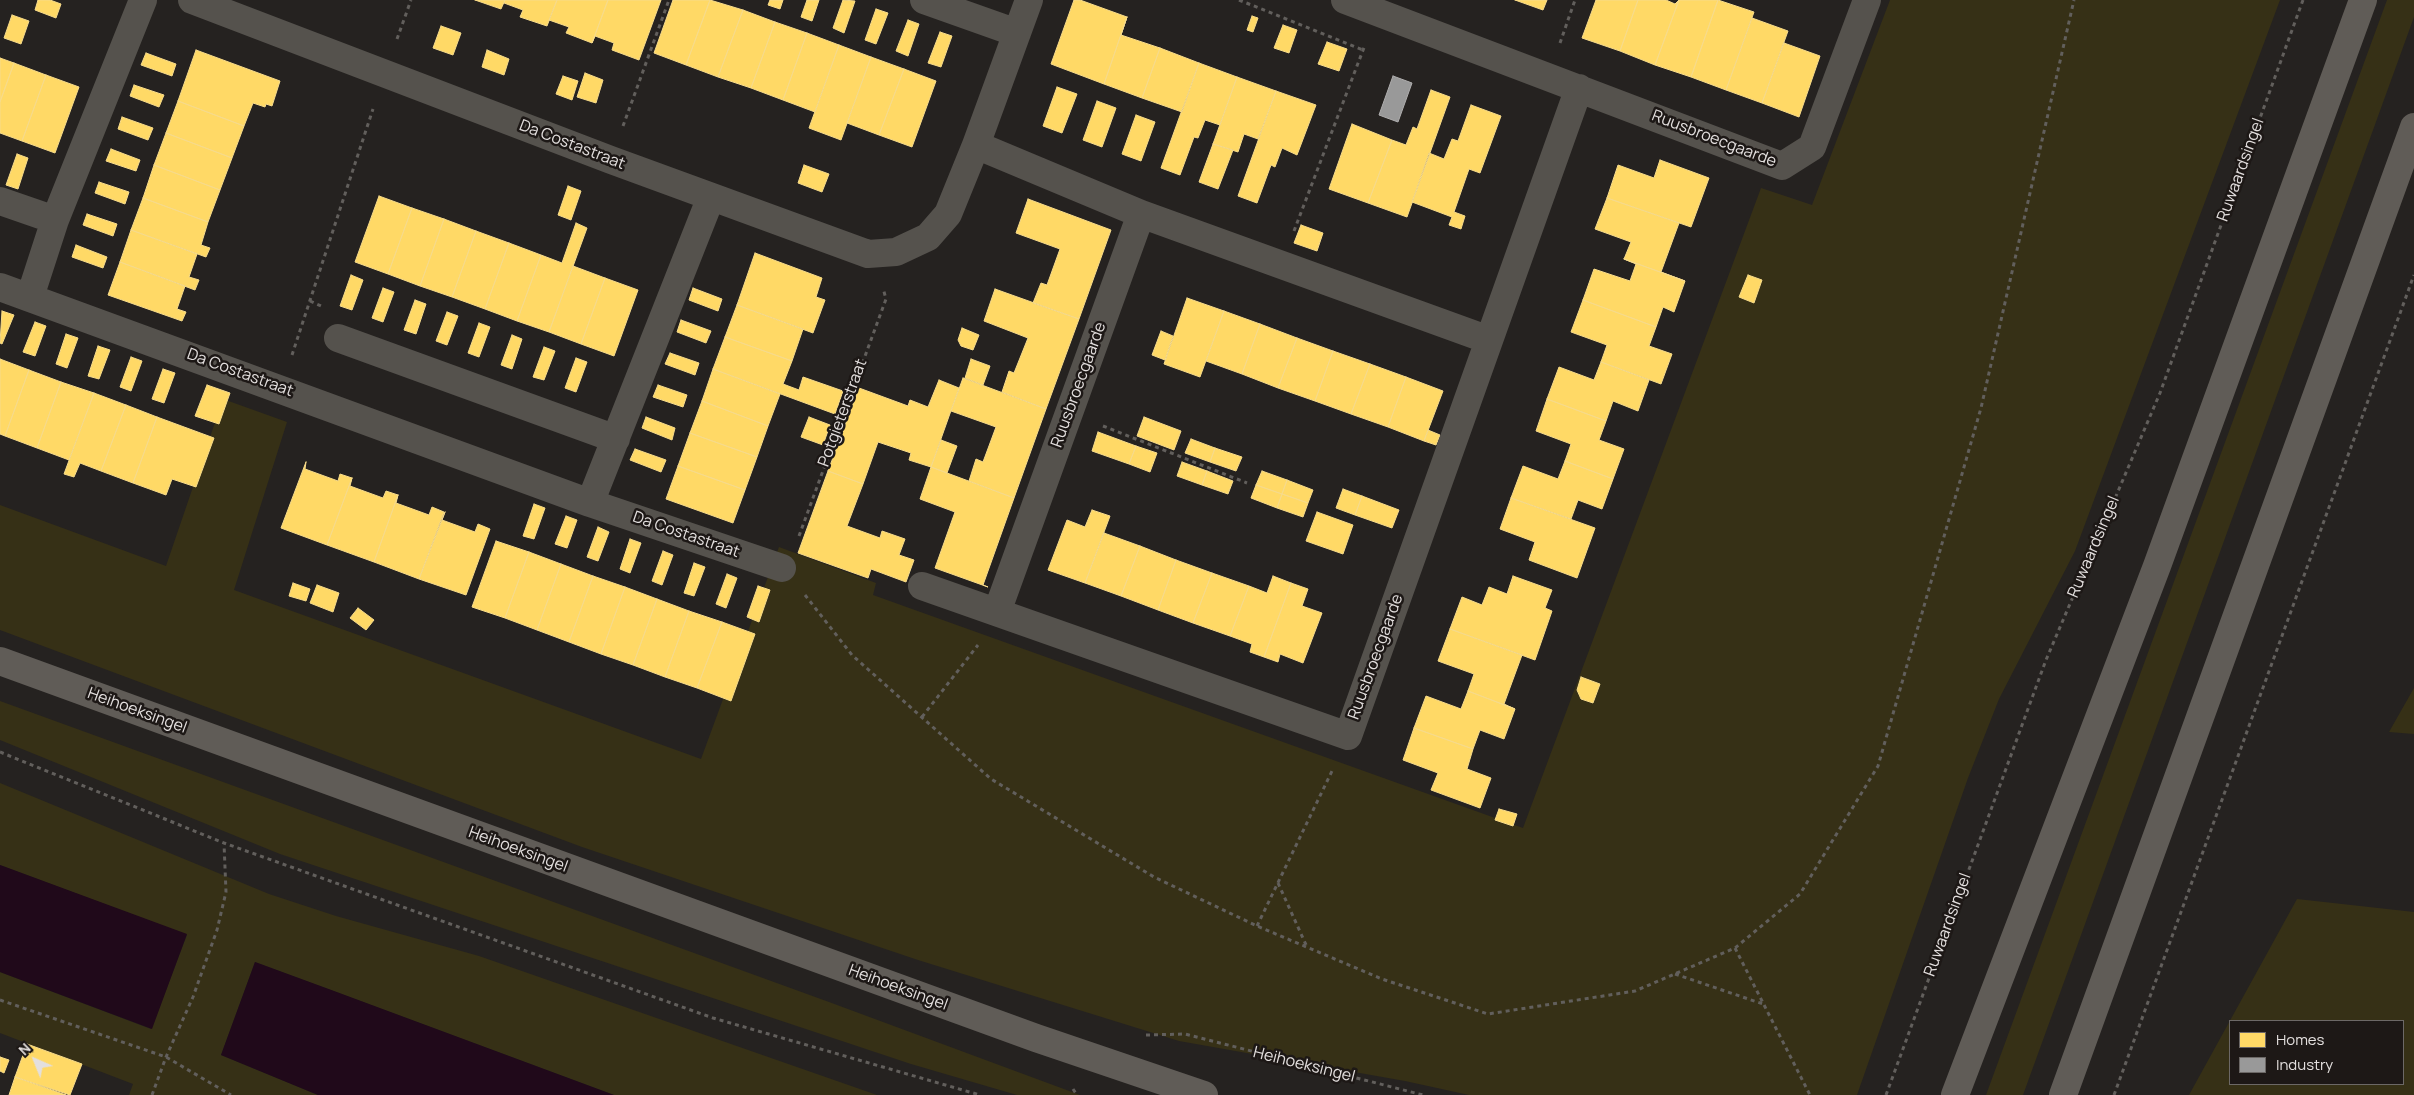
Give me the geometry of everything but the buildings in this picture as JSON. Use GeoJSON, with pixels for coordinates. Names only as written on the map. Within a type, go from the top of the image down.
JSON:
{"type":"FeatureCollection","features":[{"type":"Feature","properties":{"kind":"main road"},"geometry":{"type":"LineString","coordinates":[[1955,1095],[2157,566],[2363,0]]}},
{"type":"Feature","properties":{"kind":"main road"},"geometry":{"type":"LineString","coordinates":[[2063,1095],[2414,127]]}},
{"type":"Feature","properties":{"kind":"main road","name":"Heihoeksingel"},"geometry":{"type":"LineString","coordinates":[[0,661],[1017,1031],[1204,1095]]}},
{"type":"Feature","properties":{"kind":"street"},"geometry":{"type":"LineString","coordinates":[[30,297],[55,220],[143,0]]}},
{"type":"Feature","properties":{"kind":"street","name":"Da Costastraat"},"geometry":{"type":"LineString","coordinates":[[192,0],[711,198]]}},
{"type":"Feature","properties":{"kind":"street"},"geometry":{"type":"LineString","coordinates":[[924,0],[1017,33]]}},
{"type":"Feature","properties":{"kind":"street"},"geometry":{"type":"LineString","coordinates":[[590,503],[711,198],[868,254],[896,252],[928,237],[948,214],[976,146],[1029,0]]}},
{"type":"Feature","properties":{"kind":"street","name":"Ruusbroecgaarde"},"geometry":{"type":"LineString","coordinates":[[1345,0],[1782,166],[1812,147],[1867,0]]}},
{"type":"Feature","properties":{"kind":"street","name":"Ruusbroecgaarde"},"geometry":{"type":"LineString","coordinates":[[922,586],[1348,736],[1579,88]]}},
{"type":"Feature","properties":{"kind":"street"},"geometry":{"type":"LineString","coordinates":[[976,146],[1141,214],[1489,340]]}},
{"type":"Feature","properties":{"kind":"street"},"geometry":{"type":"LineString","coordinates":[[0,201],[55,220]]}},
{"type":"Feature","properties":{"kind":"street","name":"Ruusbroecgaarde"},"geometry":{"type":"LineString","coordinates":[[996,612],[1141,214]]}},
{"type":"Feature","properties":{"kind":"street","name":"Da Costastraat"},"geometry":{"type":"LineString","coordinates":[[0,287],[281,388],[590,503],[784,570]]}},
{"type":"Feature","properties":{"kind":"street"},"geometry":{"type":"LineString","coordinates":[[338,338],[616,438]]}},
{"type":"Feature","properties":{"kind":"path"},"geometry":{"type":"LineString","coordinates":[[281,388],[384,74],[411,0]]}},
{"type":"Feature","properties":{"kind":"path"},"geometry":{"type":"LineString","coordinates":[[611,160],[669,0]]}},
{"type":"Feature","properties":{"kind":"path"},"geometry":{"type":"LineString","coordinates":[[1239,0],[1363,50]]}},
{"type":"Feature","properties":{"kind":"path"},"geometry":{"type":"LineString","coordinates":[[1548,76],[1575,0]]}},
{"type":"Feature","properties":{"kind":"path"},"geometry":{"type":"LineString","coordinates":[[784,570],[852,655],[991,779],[1154,877],[1257,926],[1382,979],[1488,1014],[1635,991],[1735,948],[1800,894],[1878,766],[1982,408],[2074,0]]}},
{"type":"Feature","properties":{"kind":"path","name":"Ruwaardsingel"},"geometry":{"type":"LineString","coordinates":[[1886,1095],[2046,660],[2160,393],[2303,0]]}},
{"type":"Feature","properties":{"kind":"path"},"geometry":{"type":"LineString","coordinates":[[1281,264],[1377,12]]}},
{"type":"Feature","properties":{"kind":"path","name":"Potgieterstraat"},"geometry":{"type":"LineString","coordinates":[[784,570],[886,299],[876,254]]}},
{"type":"Feature","properties":{"kind":"path"},"geometry":{"type":"LineString","coordinates":[[2114,1095],[2414,274]]}},
{"type":"Feature","properties":{"kind":"path"},"geometry":{"type":"LineString","coordinates":[[1068,413],[1247,483]]}},
{"type":"Feature","properties":{"kind":"path"},"geometry":{"type":"LineString","coordinates":[[922,718],[976,649],[996,612]]}},
{"type":"Feature","properties":{"kind":"path"},"geometry":{"type":"LineString","coordinates":[[1257,926],[1348,736]]}},
{"type":"Feature","properties":{"kind":"path"},"geometry":{"type":"LineString","coordinates":[[0,752],[224,843],[713,1018],[980,1095]]}},
{"type":"Feature","properties":{"kind":"path"},"geometry":{"type":"LineString","coordinates":[[152,1095],[166,1057],[193,997],[217,930],[226,892],[224,843]]}},
{"type":"Feature","properties":{"kind":"path"},"geometry":{"type":"LineString","coordinates":[[1278,883],[1307,947]]}},
{"type":"Feature","properties":{"kind":"path"},"geometry":{"type":"LineString","coordinates":[[1735,948],[1810,1095]]}},
{"type":"Feature","properties":{"kind":"path"},"geometry":{"type":"LineString","coordinates":[[1675,974],[1764,1004]]}},
{"type":"Feature","properties":{"kind":"path"},"geometry":{"type":"LineString","coordinates":[[0,1000],[166,1057],[231,1095]]}},
{"type":"Feature","properties":{"kind":"path","name":"Heihoeksingel"},"geometry":{"type":"LineString","coordinates":[[1136,1036],[1186,1034],[1423,1095]]}},
{"type":"Feature","properties":{"kind":"shaded area"},"geometry":{"type":"Polygon","coordinates":[[[1890,0],[2280,0],[2075,551],[1999,699],[1968,778],[1857,1095],[1469,1095],[1405,1081],[1179,1041],[918,960],[582,847],[0,630],[0,505],[166,566],[223,399],[287,422],[234,590],[701,759],[779,547],[876,583],[873,595],[1523,828],[1761,188],[1812,205],[1890,0]]]}},
{"type":"Feature","properties":{"kind":"shaded area"},"geometry":{"type":"Polygon","coordinates":[[[2387,0],[2414,0],[2414,17],[2023,1095],[1986,1095],[2387,0]]]}},
{"type":"Feature","properties":{"kind":"shaded area"},"geometry":{"type":"Polygon","coordinates":[[[2414,688],[2414,734],[2389,732],[2414,688]]]}},
{"type":"Feature","properties":{"kind":"shaded area"},"geometry":{"type":"Polygon","coordinates":[[[0,701],[1080,1095],[1017,1095],[911,1064],[280,854],[0,740],[0,701]]]}},
{"type":"Feature","properties":{"kind":"shaded area"},"geometry":{"type":"Polygon","coordinates":[[[0,783],[269,894],[336,916],[479,956],[877,1095],[614,1095],[255,962],[221,1055],[318,1095],[129,1095],[133,1084],[0,1033],[0,972],[151,1029],[187,935],[0,865],[0,783]]]}},
{"type":"Feature","properties":{"kind":"shaded area"},"geometry":{"type":"Polygon","coordinates":[[[0,865],[187,934],[152,1029],[0,972],[0,865]]]}},
{"type":"Feature","properties":{"kind":"shaded area"},"geometry":{"type":"Polygon","coordinates":[[[2297,899],[2414,912],[2414,1095],[2189,1095],[2229,1022],[2229,1085],[2404,1085],[2404,1020],[2230,1020],[2297,899]]]}},
{"type":"Feature","properties":{"kind":"shaded area"},"geometry":{"type":"Polygon","coordinates":[[[255,962],[614,1095],[318,1095],[221,1055],[255,962]]]}}]}
